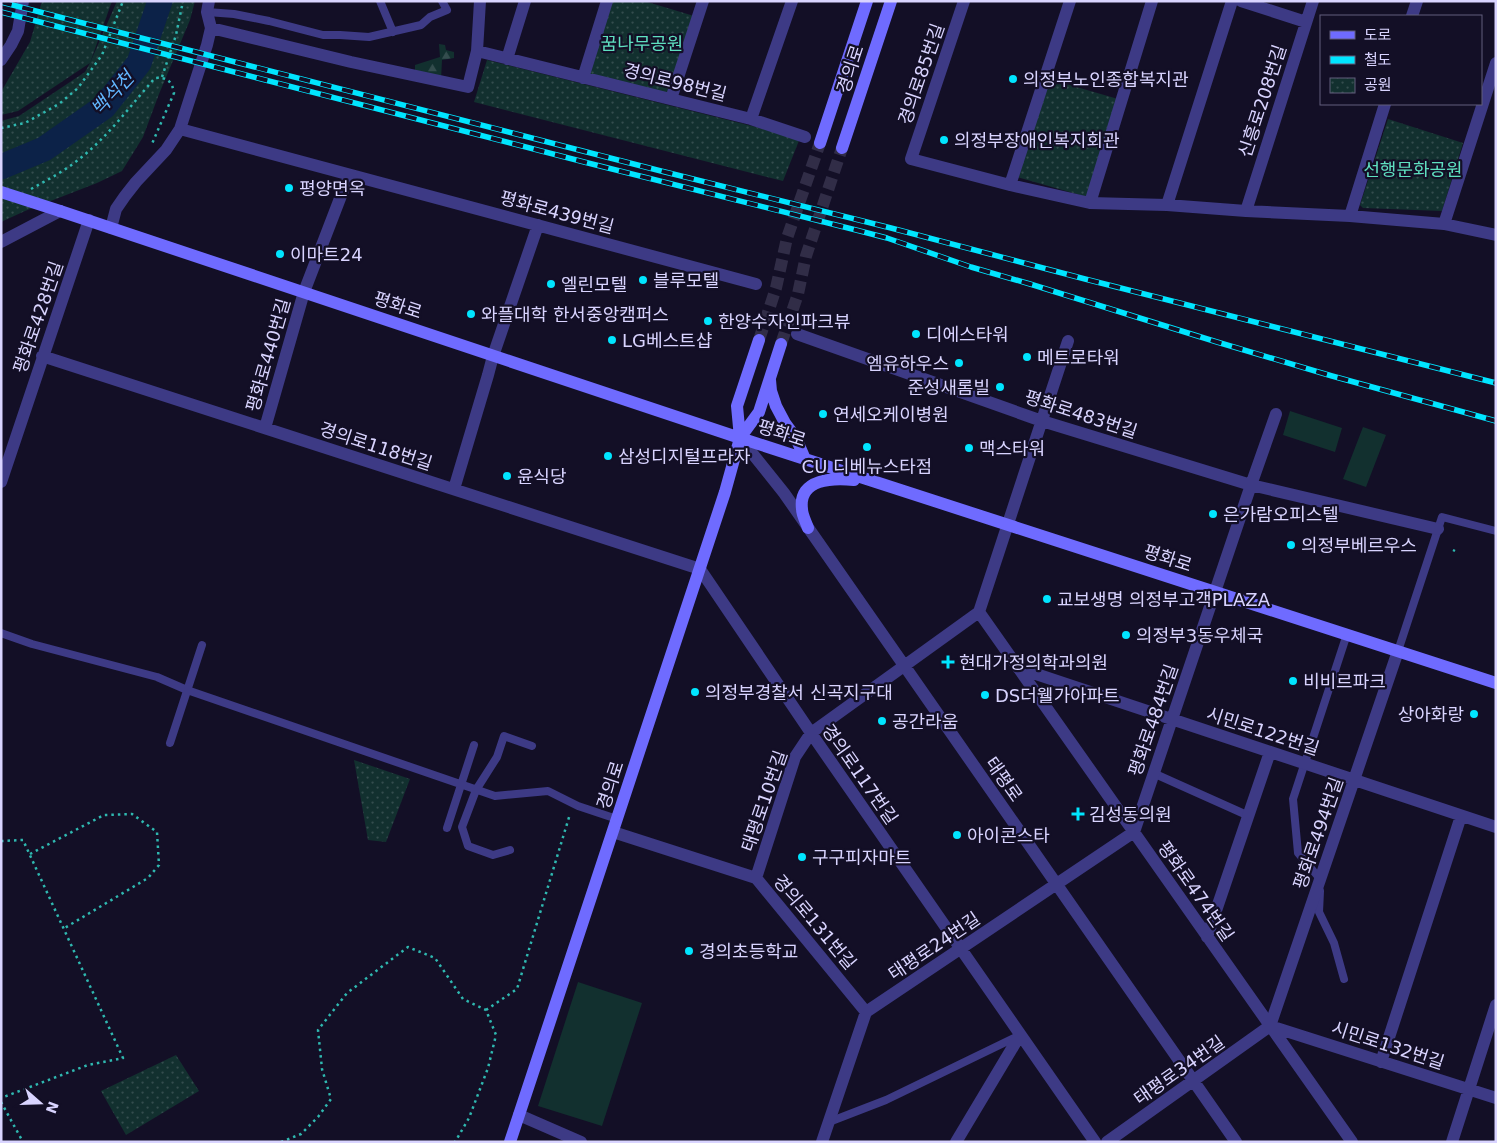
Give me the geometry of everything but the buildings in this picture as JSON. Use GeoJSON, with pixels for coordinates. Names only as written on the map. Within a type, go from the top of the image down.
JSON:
{"type":"FeatureCollection","features":[{"type":"Feature","properties":{"kind":"main road","name":"경의로"},"geometry":{"type":"LineString","coordinates":[[820,143],[867,1]]}},
{"type":"Feature","properties":{"kind":"main road","name":"경의로"},"geometry":{"type":"LineString","coordinates":[[842,148],[891,1]]}},
{"type":"Feature","properties":{"kind":"main road","name":"평화로"},"geometry":{"type":"LineString","coordinates":[[1,192],[740,438],[1496,683]]}},
{"type":"Feature","properties":{"kind":"main road","name":"경의로"},"geometry":{"type":"LineString","coordinates":[[740,438],[736,406],[759,340]]}},
{"type":"Feature","properties":{"kind":"main road","name":"경의로"},"geometry":{"type":"LineString","coordinates":[[510,1142],[700,569],[740,438],[758,412],[781,344]]}},
{"type":"Feature","properties":{"kind":"main road"},"geometry":{"type":"LineString","coordinates":[[770,379],[771,391],[776,406],[796,438],[805,459]]}},
{"type":"Feature","properties":{"kind":"main road"},"geometry":{"type":"LineString","coordinates":[[808,528],[802,510],[802,501],[804,494],[814,485],[837,479],[876,482]]}},
{"type":"Feature","properties":{"kind":"street"},"geometry":{"type":"LineString","coordinates":[[1,60],[18,31],[23,1]]}},
{"type":"Feature","properties":{"kind":"street"},"geometry":{"type":"LineString","coordinates":[[211,28],[351,62],[468,87],[477,50],[480,1]]}},
{"type":"Feature","properties":{"kind":"street"},"geometry":{"type":"LineString","coordinates":[[507,58],[525,1]]}},
{"type":"Feature","properties":{"kind":"street"},"geometry":{"type":"LineString","coordinates":[[583,78],[607,1]]}},
{"type":"Feature","properties":{"kind":"street"},"geometry":{"type":"LineString","coordinates":[[671,99],[702,1]]}},
{"type":"Feature","properties":{"kind":"street"},"geometry":{"type":"LineString","coordinates":[[751,119],[792,1]]}},
{"type":"Feature","properties":{"kind":"street","name":"경의로85번길"},"geometry":{"type":"LineString","coordinates":[[964,1],[911,159],[1010,186]]}},
{"type":"Feature","properties":{"kind":"street"},"geometry":{"type":"LineString","coordinates":[[1070,1],[1010,186],[1090,203],[1167,205],[1350,216],[1444,224],[1496,235]]}},
{"type":"Feature","properties":{"kind":"street"},"geometry":{"type":"LineString","coordinates":[[1090,203],[1152,1]]}},
{"type":"Feature","properties":{"kind":"street"},"geometry":{"type":"LineString","coordinates":[[1167,205],[1232,1]]}},
{"type":"Feature","properties":{"kind":"street"},"geometry":{"type":"LineString","coordinates":[[1241,1],[1306,22]]}},
{"type":"Feature","properties":{"kind":"street","name":"신흥로208번길"},"geometry":{"type":"LineString","coordinates":[[1246,211],[1313,1]]}},
{"type":"Feature","properties":{"kind":"street"},"geometry":{"type":"LineString","coordinates":[[1412,15],[1417,1]]}},
{"type":"Feature","properties":{"kind":"street"},"geometry":{"type":"LineString","coordinates":[[111,228],[116,209],[125,196],[166,150],[180,129],[211,28],[208,7]]}},
{"type":"Feature","properties":{"kind":"street","name":"경의로98번길"},"geometry":{"type":"LineString","coordinates":[[477,50],[751,119],[805,137]]}},
{"type":"Feature","properties":{"kind":"street"},"geometry":{"type":"LineString","coordinates":[[1444,224],[1496,63]]}},
{"type":"Feature","properties":{"kind":"street"},"geometry":{"type":"LineString","coordinates":[[1350,216],[1385,105]]}},
{"type":"Feature","properties":{"kind":"street","name":"평화로439번길"},"geometry":{"type":"LineString","coordinates":[[180,129],[756,284]]}},
{"type":"Feature","properties":{"kind":"street"},"geometry":{"type":"LineString","coordinates":[[304,292],[349,174]]}},
{"type":"Feature","properties":{"kind":"street"},"geometry":{"type":"LineString","coordinates":[[1,242],[60,211]]}},
{"type":"Feature","properties":{"kind":"street","name":"평화로428번길"},"geometry":{"type":"LineString","coordinates":[[1,482],[89,220]]}},
{"type":"Feature","properties":{"kind":"street"},"geometry":{"type":"LineString","coordinates":[[454,489],[493,356],[538,225]]}},
{"type":"Feature","properties":{"kind":"street","name":"평화로440번길"},"geometry":{"type":"LineString","coordinates":[[265,428],[304,292]]}},
{"type":"Feature","properties":{"kind":"street","name":"평화로483번길"},"geometry":{"type":"LineString","coordinates":[[797,334],[1042,421],[1251,485],[1438,529]]}},
{"type":"Feature","properties":{"kind":"street"},"geometry":{"type":"LineString","coordinates":[[979,612],[1068,341]]}},
{"type":"Feature","properties":{"kind":"street","name":"경의로118번길"},"geometry":{"type":"LineString","coordinates":[[42,356],[700,569]]}},
{"type":"Feature","properties":{"kind":"street"},"geometry":{"type":"LineString","coordinates":[[1214,591],[1276,414]]}},
{"type":"Feature","properties":{"kind":"street","name":"태평로"},"geometry":{"type":"LineString","coordinates":[[740,438],[784,493],[1236,1142]]}},
{"type":"Feature","properties":{"kind":"street","name":"경의로117번길"},"geometry":{"type":"LineString","coordinates":[[700,569],[811,733],[1095,1142]]}},
{"type":"Feature","properties":{"kind":"street","name":"평화로484번길"},"geometry":{"type":"LineString","coordinates":[[1134,832],[1214,591]]}},
{"type":"Feature","properties":{"kind":"street","name":"태평로10번길"},"geometry":{"type":"LineString","coordinates":[[756,878],[795,757],[811,733],[979,612]]}},
{"type":"Feature","properties":{"kind":"street","name":"평화로474번길"},"geometry":{"type":"LineString","coordinates":[[979,612],[1352,1142]]}},
{"type":"Feature","properties":{"kind":"street","name":"평화로494번길"},"geometry":{"type":"LineString","coordinates":[[1270,1026],[1398,651]]}},
{"type":"Feature","properties":{"kind":"street","name":"시민로122번길"},"geometry":{"type":"LineString","coordinates":[[1018,668],[1496,828]]}},
{"type":"Feature","properties":{"kind":"street"},"geometry":{"type":"LineString","coordinates":[[1208,937],[1270,752]]}},
{"type":"Feature","properties":{"kind":"street"},"geometry":{"type":"LineString","coordinates":[[1381,1062],[1461,816]]}},
{"type":"Feature","properties":{"kind":"street","name":"경의로131번길"},"geometry":{"type":"LineString","coordinates":[[612,832],[756,878],[866,1012]]}},
{"type":"Feature","properties":{"kind":"street","name":"태평로24번길"},"geometry":{"type":"LineString","coordinates":[[866,1012],[1134,832]]}},
{"type":"Feature","properties":{"kind":"street"},"geometry":{"type":"LineString","coordinates":[[1452,1142],[1496,1005]]}},
{"type":"Feature","properties":{"kind":"street"},"geometry":{"type":"LineString","coordinates":[[822,1142],[866,1012]]}},
{"type":"Feature","properties":{"kind":"street","name":"시민로132번길"},"geometry":{"type":"LineString","coordinates":[[1270,1026],[1496,1098]]}},
{"type":"Feature","properties":{"kind":"street","name":"태평로34번길"},"geometry":{"type":"LineString","coordinates":[[1107,1142],[1270,1026]]}},
{"type":"Feature","properties":{"kind":"street"},"geometry":{"type":"LineString","coordinates":[[956,1142],[1020,1035]]}},
{"type":"Feature","properties":{"kind":"street"},"geometry":{"type":"LineString","coordinates":[[518,1115],[581,1142]]}},
{"type":"Feature","properties":{"kind":"lane"},"geometry":{"type":"LineString","coordinates":[[380,1],[393,32]]}},
{"type":"Feature","properties":{"kind":"lane"},"geometry":{"type":"LineString","coordinates":[[208,7],[323,35],[370,37],[421,25],[430,17],[446,10],[442,1]]}},
{"type":"Feature","properties":{"kind":"lane"},"geometry":{"type":"LineString","coordinates":[[1398,651],[1442,517],[1496,531]]}},
{"type":"Feature","properties":{"kind":"lane"},"geometry":{"type":"LineString","coordinates":[[1,633],[32,644],[156,677],[187,690],[495,796],[548,791],[573,803],[617,819]]}},
{"type":"Feature","properties":{"kind":"lane"},"geometry":{"type":"LineString","coordinates":[[1344,979],[1334,944],[1319,912],[1321,878],[1298,853],[1293,799],[1347,634]]}},
{"type":"Feature","properties":{"kind":"lane"},"geometry":{"type":"LineString","coordinates":[[170,743],[202,644]]}},
{"type":"Feature","properties":{"kind":"lane"},"geometry":{"type":"LineString","coordinates":[[510,850],[494,855],[468,846],[462,827],[476,790],[497,756],[504,736],[532,746]]}},
{"type":"Feature","properties":{"kind":"lane"},"geometry":{"type":"LineString","coordinates":[[447,828],[474,745]]}},
{"type":"Feature","properties":{"kind":"lane"},"geometry":{"type":"LineString","coordinates":[[1153,773],[1249,816]]}},
{"type":"Feature","properties":{"kind":"lane"},"geometry":{"type":"LineString","coordinates":[[829,1122],[886,1100],[1020,1035]]}},
{"type":"Feature","properties":{"kind":"path"},"geometry":{"type":"LineString","coordinates":[[1,128],[25,123],[59,104],[78,88],[102,55],[123,1]]}},
{"type":"Feature","properties":{"kind":"path"},"geometry":{"type":"LineString","coordinates":[[162,77],[176,35],[184,1]]}},
{"type":"Feature","properties":{"kind":"path"},"geometry":{"type":"LineString","coordinates":[[24,192],[56,176],[79,160],[122,117],[155,78],[162,77],[168,79],[174,93],[151,146]]}},
{"type":"Feature","properties":{"kind":"path"},"geometry":{"type":"LineString","coordinates":[[486,1010],[516,989],[573,803]]}},
{"type":"Feature","properties":{"kind":"path"},"geometry":{"type":"LineString","coordinates":[[29,854],[104,815],[132,814],[157,832],[159,865],[148,878],[63,929]]}},
{"type":"Feature","properties":{"kind":"path"},"geometry":{"type":"LineString","coordinates":[[1,842],[23,840],[123,1058],[88,1065],[1,1098]]}},
{"type":"Feature","properties":{"kind":"path"},"geometry":{"type":"LineString","coordinates":[[280,1142],[301,1134],[318,1117],[331,1099],[322,1069],[318,1030],[347,993],[408,947],[435,958],[463,999],[486,1010],[496,1035],[490,1060],[469,1118],[455,1142]]}},
{"type":"Feature","properties":{"kind":"path"},"geometry":{"type":"LineString","coordinates":[[1,1102],[23,1142]]}},
{"type":"Feature","properties":{"kind":"green space"},"geometry":{"type":"Polygon","coordinates":[[[42,1],[112,1],[90,63],[18,111],[1,115],[1,92],[30,42],[42,1]]]}},
{"type":"Feature","properties":{"kind":"green space"},"geometry":{"type":"Polygon","coordinates":[[[117,1],[195,1],[190,20],[143,137],[122,171],[1,222],[1,121],[19,116],[85,72],[117,1]]]}},
{"type":"Feature","properties":{"kind":"green space","name":"꿈나무공원"},"geometry":{"type":"Polygon","coordinates":[[[612,1],[644,1],[694,16],[669,93],[589,75],[612,1]]]}},
{"type":"Feature","properties":{"kind":"green space"},"geometry":{"type":"Polygon","coordinates":[[[439,44],[445,45],[446,50],[454,52],[454,58],[442,60],[441,79],[415,74],[415,65],[440,57],[439,44]]]}},
{"type":"Feature","properties":{"kind":"green space"},"geometry":{"type":"Polygon","coordinates":[[[487,60],[800,138],[783,181],[474,102],[487,60]]]}},
{"type":"Feature","properties":{"kind":"green space"},"geometry":{"type":"Polygon","coordinates":[[[1049,79],[1118,99],[1087,197],[1017,177],[1049,79]]]}},
{"type":"Feature","properties":{"kind":"green space","name":"선행문화공원"},"geometry":{"type":"Polygon","coordinates":[[[1388,119],[1463,143],[1442,211],[1363,208],[1360,205],[1388,119]]]}},
{"type":"Feature","properties":{"kind":"green space"},"geometry":{"type":"Polygon","coordinates":[[[1290,411],[1342,428],[1335,452],[1283,435],[1290,411]]]}},
{"type":"Feature","properties":{"kind":"green space"},"geometry":{"type":"Polygon","coordinates":[[[1363,427],[1386,435],[1366,487],[1343,479],[1363,427]]]}},
{"type":"Feature","properties":{"kind":"green space"},"geometry":{"type":"Polygon","coordinates":[[[354,760],[410,779],[386,842],[368,840],[354,760]]]}},
{"type":"Feature","properties":{"kind":"green space"},"geometry":{"type":"Polygon","coordinates":[[[578,982],[642,1003],[602,1126],[538,1106],[578,982]]]}},
{"type":"Feature","properties":{"kind":"green space"},"geometry":{"type":"Polygon","coordinates":[[[176,1055],[199,1091],[126,1135],[101,1091],[176,1055]]]}},
{"type":"Feature","properties":{"kind":"waterway","name":"백석천"},"geometry":{"type":"LineString","coordinates":[[1,167],[44,149],[104,107],[139,63],[160,1]]}},
{"type":"Feature","properties":{"kind":"tunnel"},"geometry":{"type":"LineString","coordinates":[[759,340],[776,288],[787,238],[820,143]]}},
{"type":"Feature","properties":{"kind":"tunnel"},"geometry":{"type":"LineString","coordinates":[[781,344],[798,294],[806,256],[842,148]]}},
{"type":"Feature","properties":{"kind":"railway"},"geometry":{"type":"LineString","coordinates":[[1,2],[1496,383]]}},
{"type":"Feature","properties":{"kind":"railway"},"geometry":{"type":"LineString","coordinates":[[1,12],[887,238],[971,267],[1217,342],[1496,421]]}},
{"type":"Feature","properties":{"kind":"place","name":"의정부노인종합복지관"},"geometry":{"type":"Point","coordinates":[1013,79]}},
{"type":"Feature","properties":{"kind":"place","name":"의정부장애인복지회관"},"geometry":{"type":"Point","coordinates":[944,140]}},
{"type":"Feature","properties":{"kind":"place","name":"평양면옥"},"geometry":{"type":"Point","coordinates":[289,188]}},
{"type":"Feature","properties":{"kind":"place","name":"이마트24"},"geometry":{"type":"Point","coordinates":[280,254]}},
{"type":"Feature","properties":{"kind":"place","name":"블루모텔"},"geometry":{"type":"Point","coordinates":[643,280]}},
{"type":"Feature","properties":{"kind":"place","name":"엘린모텔"},"geometry":{"type":"Point","coordinates":[551,284]}},
{"type":"Feature","properties":{"kind":"place","name":"와플대학 한서중앙캠퍼스"},"geometry":{"type":"Point","coordinates":[471,314]}},
{"type":"Feature","properties":{"kind":"place","name":"한양수자인파크뷰"},"geometry":{"type":"Point","coordinates":[708,321]}},
{"type":"Feature","properties":{"kind":"place","name":"디에스타워"},"geometry":{"type":"Point","coordinates":[916,334]}},
{"type":"Feature","properties":{"kind":"place","name":"LG베스트샵"},"geometry":{"type":"Point","coordinates":[612,340]}},
{"type":"Feature","properties":{"kind":"place","name":"메트로타워"},"geometry":{"type":"Point","coordinates":[1027,357]}},
{"type":"Feature","properties":{"kind":"place","name":"엠유하우스"},"geometry":{"type":"Point","coordinates":[959,363]}},
{"type":"Feature","properties":{"kind":"place","name":"준성새롬빌"},"geometry":{"type":"Point","coordinates":[1000,387]}},
{"type":"Feature","properties":{"kind":"place","name":"연세오케이병원"},"geometry":{"type":"Point","coordinates":[823,414]}},
{"type":"Feature","properties":{"kind":"place","name":"CU 디베뉴스타점"},"geometry":{"type":"Point","coordinates":[867,447]}},
{"type":"Feature","properties":{"kind":"place","name":"맥스타워"},"geometry":{"type":"Point","coordinates":[969,448]}},
{"type":"Feature","properties":{"kind":"place","name":"삼성디지털프라자"},"geometry":{"type":"Point","coordinates":[608,456]}},
{"type":"Feature","properties":{"kind":"place","name":"윤식당"},"geometry":{"type":"Point","coordinates":[507,476]}},
{"type":"Feature","properties":{"kind":"place","name":"은가람오피스텔"},"geometry":{"type":"Point","coordinates":[1213,514]}},
{"type":"Feature","properties":{"kind":"place","name":"의정부베르우스"},"geometry":{"type":"Point","coordinates":[1291,545]}},
{"type":"Feature","properties":{"kind":"place","name":"교보생명 의정부고객PLAZA"},"geometry":{"type":"Point","coordinates":[1047,599]}},
{"type":"Feature","properties":{"kind":"place","name":"의정부3동우체국"},"geometry":{"type":"Point","coordinates":[1126,635]}},
{"type":"Feature","properties":{"kind":"place","name":"현대가정의학과의원"},"geometry":{"type":"Point","coordinates":[948,662]}},
{"type":"Feature","properties":{"kind":"place","name":"비비르파크"},"geometry":{"type":"Point","coordinates":[1293,681]}},
{"type":"Feature","properties":{"kind":"place","name":"의정부경찰서 신곡지구대"},"geometry":{"type":"Point","coordinates":[695,692]}},
{"type":"Feature","properties":{"kind":"place","name":"DS더웰가아파트"},"geometry":{"type":"Point","coordinates":[985,695]}},
{"type":"Feature","properties":{"kind":"place","name":"상아화랑"},"geometry":{"type":"Point","coordinates":[1474,714]}},
{"type":"Feature","properties":{"kind":"place","name":"공간라움"},"geometry":{"type":"Point","coordinates":[882,721]}},
{"type":"Feature","properties":{"kind":"place","name":"김성동의원"},"geometry":{"type":"Point","coordinates":[1078,814]}},
{"type":"Feature","properties":{"kind":"place","name":"아이콘스타"},"geometry":{"type":"Point","coordinates":[957,835]}},
{"type":"Feature","properties":{"kind":"place","name":"구구피자마트"},"geometry":{"type":"Point","coordinates":[802,857]}},
{"type":"Feature","properties":{"kind":"place","name":"경의초등학교"},"geometry":{"type":"Point","coordinates":[689,951]}}]}
